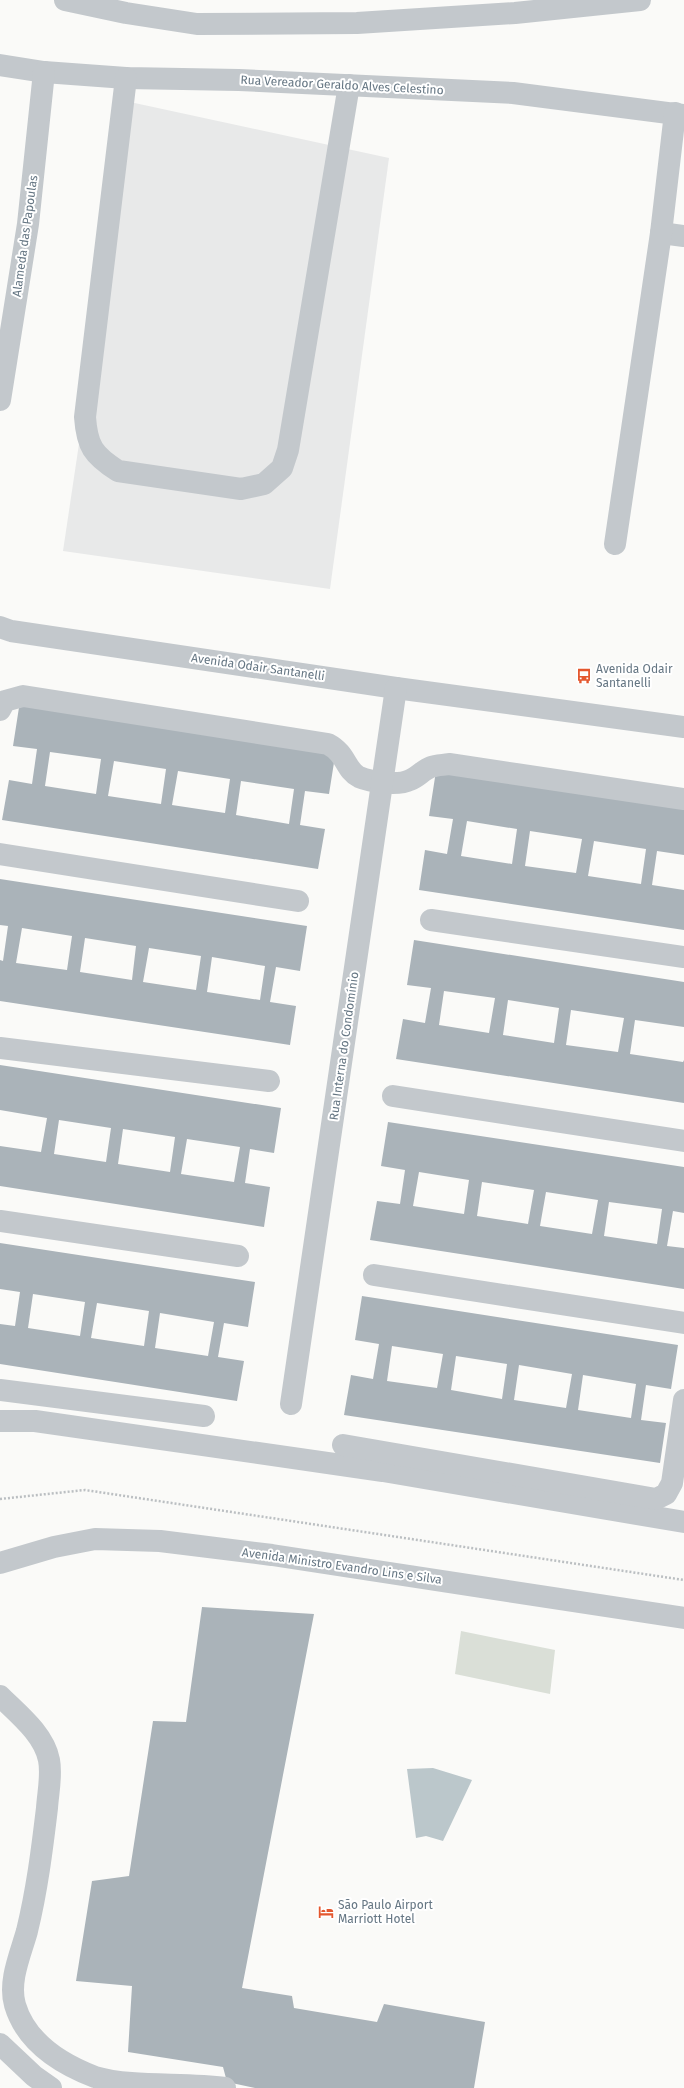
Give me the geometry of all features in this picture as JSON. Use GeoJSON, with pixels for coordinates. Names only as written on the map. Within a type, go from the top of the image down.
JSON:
{"type":"FeatureCollection","features":[{"type":"Feature","properties":{"kind":"street"},"geometry":{"type":"LineString","coordinates":[[65,0],[126,14],[197,24],[357,23],[515,13],[640,0]]}},
{"type":"Feature","properties":{"kind":"street","name":"Rua Vereador Geraldo Alves Celestino"},"geometry":{"type":"LineString","coordinates":[[0,64],[44,72],[126,78],[239,80],[513,93],[679,114]]}},
{"type":"Feature","properties":{"kind":"street","name":"Alameda das Papoulas"},"geometry":{"type":"LineString","coordinates":[[0,400],[28,224],[44,72]]}},
{"type":"Feature","properties":{"kind":"street"},"geometry":{"type":"LineString","coordinates":[[126,78],[85,417],[86,438],[101,460],[118,471],[241,489],[264,484],[282,468],[288,450],[349,85]]}},
{"type":"Feature","properties":{"kind":"street"},"geometry":{"type":"LineString","coordinates":[[614,544],[679,114]]}},
{"type":"Feature","properties":{"kind":"street"},"geometry":{"type":"LineString","coordinates":[[661,233],[684,236]]}},
{"type":"Feature","properties":{"kind":"street","name":"Avenida Odair Santanelli"},"geometry":{"type":"LineString","coordinates":[[0,627],[19,632],[396,688],[684,727]]}},
{"type":"Feature","properties":{"kind":"street","name":"Rua Interna do Condomínio"},"geometry":{"type":"LineString","coordinates":[[291,1404],[396,688]]}},
{"type":"Feature","properties":{"kind":"street"},"geometry":{"type":"LineString","coordinates":[[0,710],[5,701],[23,696],[328,744],[342,754],[348,766],[358,776],[382,783],[409,781],[431,767],[449,764],[684,798]]}},
{"type":"Feature","properties":{"kind":"street"},"geometry":{"type":"LineString","coordinates":[[0,854],[298,901]]}},
{"type":"Feature","properties":{"kind":"street"},"geometry":{"type":"LineString","coordinates":[[430,920],[684,957]]}},
{"type":"Feature","properties":{"kind":"street"},"geometry":{"type":"LineString","coordinates":[[0,1048],[268,1081]]}},
{"type":"Feature","properties":{"kind":"street"},"geometry":{"type":"LineString","coordinates":[[393,1096],[684,1141]]}},
{"type":"Feature","properties":{"kind":"street"},"geometry":{"type":"LineString","coordinates":[[0,1221],[238,1256]]}},
{"type":"Feature","properties":{"kind":"street"},"geometry":{"type":"LineString","coordinates":[[374,1275],[684,1323]]}},
{"type":"Feature","properties":{"kind":"street"},"geometry":{"type":"LineString","coordinates":[[0,1390],[204,1416]]}},
{"type":"Feature","properties":{"kind":"street"},"geometry":{"type":"LineString","coordinates":[[344,1445],[656,1498],[666,1494],[672,1483],[684,1400]]}},
{"type":"Feature","properties":{"kind":"street"},"geometry":{"type":"LineString","coordinates":[[0,1421],[34,1421],[383,1471],[684,1521]]}},
{"type":"Feature","properties":{"kind":"street","name":"Avenida Ministro Evandro Lins e Silva"},"geometry":{"type":"LineString","coordinates":[[0,1563],[54,1546],[95,1539],[160,1541],[272,1555],[684,1618]]}},
{"type":"Feature","properties":{"kind":"street"},"geometry":{"type":"LineString","coordinates":[[0,1696],[32,1728],[42,1742],[49,1759],[50,1777],[40,1867],[27,1929],[8,1968],[15,2004],[25,2025],[38,2042],[60,2061],[96,2077],[125,2082],[225,2088]]}},
{"type":"Feature","properties":{"kind":"street"},"geometry":{"type":"LineString","coordinates":[[0,2044],[34,2076],[51,2088]]}},
{"type":"Feature","properties":{"kind":"path"},"geometry":{"type":"LineString","coordinates":[[0,1499],[85,1490],[684,1580]]}},
{"type":"Feature","properties":{"kind":"shaded area"},"geometry":{"type":"Polygon","coordinates":[[[130,102],[389,158],[330,589],[63,551],[130,102]]]}},
{"type":"Feature","properties":{"kind":"shaded area"},"geometry":{"type":"Polygon","coordinates":[[[461,1631],[555,1650],[550,1694],[455,1674],[461,1631]]]}},
{"type":"Feature","properties":{"kind":"shaded area"},"geometry":{"type":"Polygon","coordinates":[[[433,1768],[472,1780],[443,1841],[426,1836],[416,1838],[407,1769],[433,1768]]]}},
{"type":"Feature","properties":{"kind":"building"},"geometry":{"type":"Polygon","coordinates":[[[20,701],[336,750],[329,794],[305,791],[300,825],[325,829],[318,869],[2,820],[9,780],[32,784],[37,749],[13,746],[20,701]],[[50,752],[45,786],[96,794],[101,759],[50,752]],[[114,761],[108,796],[161,804],[166,769],[114,761]],[[178,771],[172,805],[225,813],[230,779],[178,771]],[[241,781],[236,815],[289,824],[294,789],[241,781]]]}},
{"type":"Feature","properties":{"kind":"building"},"geometry":{"type":"Polygon","coordinates":[[[436,771],[684,809],[684,855],[657,851],[652,885],[684,890],[684,930],[419,890],[425,850],[447,854],[453,819],[429,816],[436,771]],[[467,821],[461,856],[512,864],[517,829],[467,821]],[[530,831],[525,866],[576,873],[582,839],[530,831]],[[594,841],[588,876],[641,884],[646,849],[594,841]]]}},
{"type":"Feature","properties":{"kind":"building"},"geometry":{"type":"Polygon","coordinates":[[[0,879],[307,926],[300,971],[276,967],[270,1002],[296,1006],[290,1045],[0,1001],[0,960],[3,961],[8,926],[0,925],[0,879]],[[22,928],[16,963],[67,970],[72,936],[22,928]],[[85,938],[80,972],[132,980],[136,946],[85,938]],[[149,948],[143,982],[196,990],[201,956],[149,948]],[[212,957],[207,992],[260,1000],[265,966],[212,957]]]}},
{"type":"Feature","properties":{"kind":"building"},"geometry":{"type":"Polygon","coordinates":[[[414,940],[684,982],[684,1027],[635,1020],[630,1054],[683,1062],[684,1060],[684,1103],[396,1059],[403,1019],[425,1023],[431,988],[407,985],[414,940]],[[444,991],[439,1025],[489,1033],[495,998],[444,991]],[[508,1000],[503,1035],[554,1043],[559,1008],[508,1000]],[[571,1010],[566,1045],[618,1052],[624,1018],[571,1010]]]}},
{"type":"Feature","properties":{"kind":"building"},"geometry":{"type":"Polygon","coordinates":[[[0,1065],[281,1108],[274,1153],[250,1149],[245,1183],[270,1187],[264,1227],[0,1186],[0,1146],[41,1152],[47,1118],[0,1110],[0,1065]],[[59,1120],[54,1154],[106,1162],[111,1128],[59,1120]],[[123,1129],[118,1164],[170,1172],[175,1137],[123,1129]],[[187,1139],[181,1174],[234,1182],[240,1147],[187,1139]]]}},
{"type":"Feature","properties":{"kind":"building"},"geometry":{"type":"Polygon","coordinates":[[[388,1122],[684,1167],[684,1213],[673,1211],[667,1246],[684,1248],[684,1289],[370,1240],[377,1201],[400,1204],[405,1170],[381,1166],[388,1122]],[[419,1172],[413,1206],[464,1214],[469,1180],[419,1172]],[[482,1182],[477,1216],[528,1224],[534,1190],[482,1182]],[[546,1192],[540,1226],[592,1234],[598,1200],[546,1192]],[[609,1202],[604,1236],[657,1244],[662,1209],[609,1202]]]}},
{"type":"Feature","properties":{"kind":"building"},"geometry":{"type":"Polygon","coordinates":[[[0,1243],[255,1282],[248,1327],[224,1323],[218,1357],[244,1361],[237,1401],[0,1364],[0,1324],[15,1326],[20,1292],[0,1289],[0,1243]],[[33,1294],[28,1328],[80,1336],[85,1302],[33,1294]],[[97,1303],[91,1338],[144,1346],[149,1311],[97,1303]],[[160,1313],[155,1348],[208,1356],[214,1322],[160,1313]]]}},
{"type":"Feature","properties":{"kind":"building"},"geometry":{"type":"Polygon","coordinates":[[[362,1296],[678,1345],[671,1389],[646,1385],[641,1420],[666,1423],[660,1463],[344,1415],[351,1375],[373,1379],[379,1344],[355,1340],[362,1296]],[[392,1346],[387,1381],[437,1388],[443,1354],[392,1346]],[[456,1356],[451,1390],[502,1399],[507,1364],[456,1356]],[[519,1365],[514,1400],[566,1408],[572,1374],[519,1365]],[[583,1375],[578,1410],[631,1418],[636,1384],[583,1375]]]}},
{"type":"Feature","properties":{"kind":"building"},"geometry":{"type":"Polygon","coordinates":[[[202,1607],[314,1614],[242,1988],[292,1996],[294,2008],[377,2022],[384,2004],[485,2022],[474,2088],[255,2088],[227,2082],[223,2067],[128,2052],[132,1986],[76,1981],[92,1881],[129,1876],[153,1721],[186,1722],[202,1607]]]}},
{"type":"Feature","properties":{"kind":"place","name":"Avenida Odair Santanelli"},"geometry":{"type":"Point","coordinates":[584,676]}},
{"type":"Feature","properties":{"kind":"place","name":"São Paulo Airport Marriott Hotel"},"geometry":{"type":"Point","coordinates":[326,1912]}}]}
